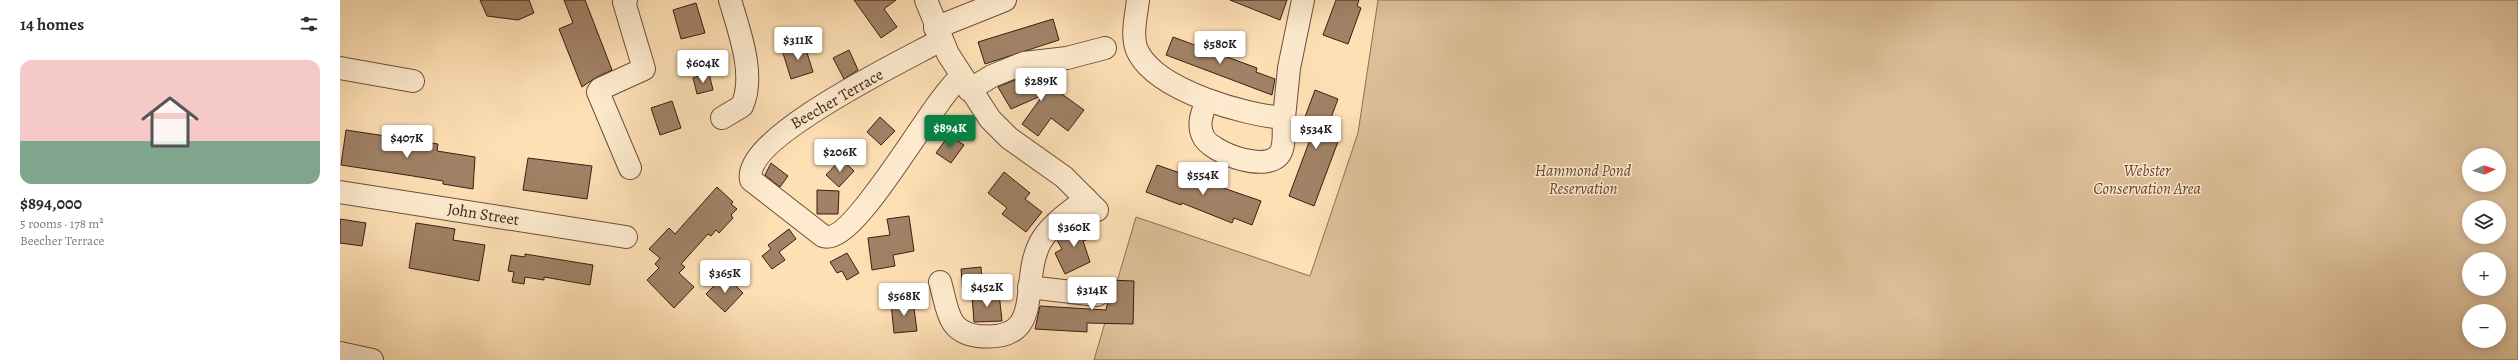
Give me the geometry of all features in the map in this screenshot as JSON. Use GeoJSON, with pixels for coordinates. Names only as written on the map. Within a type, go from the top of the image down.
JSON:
{"type":"FeatureCollection","features":[{"type":"Feature","properties":{"kind":"street"},"geometry":{"type":"LineString","coordinates":[[626,0],[624,2],[644,69],[600,89],[598,92],[630,168]]}},
{"type":"Feature","properties":{"kind":"street"},"geometry":{"type":"LineString","coordinates":[[722,118],[742,106],[747,82],[745,63],[730,0]]}},
{"type":"Feature","properties":{"kind":"street"},"geometry":{"type":"LineString","coordinates":[[926,0],[938,34],[965,83],[999,130],[1064,177],[1091,204],[1055,224],[1041,241],[1035,255],[1025,314],[1018,329],[1002,336],[965,334],[955,327],[940,282]]}},
{"type":"Feature","properties":{"kind":"street"},"geometry":{"type":"LineString","coordinates":[[938,34],[1005,0]]}},
{"type":"Feature","properties":{"kind":"street"},"geometry":{"type":"LineString","coordinates":[[1138,0],[1134,25],[1138,53],[1149,69],[1207,100],[1241,112],[1284,118]]}},
{"type":"Feature","properties":{"kind":"street"},"geometry":{"type":"LineString","coordinates":[[1207,100],[1200,119],[1203,136],[1209,144],[1237,158],[1255,163],[1266,162],[1276,158],[1282,150],[1289,68],[1303,0]]}},
{"type":"Feature","properties":{"kind":"street","name":"Beecher Terrace"},"geometry":{"type":"LineString","coordinates":[[938,34],[795,122],[774,141],[754,164],[750,174],[751,180],[823,236],[836,236],[845,229],[876,193],[945,92],[965,83]]}},
{"type":"Feature","properties":{"kind":"street"},"geometry":{"type":"LineString","coordinates":[[965,83],[992,76],[1024,63],[1067,58],[1105,48]]}},
{"type":"Feature","properties":{"kind":"street"},"geometry":{"type":"LineString","coordinates":[[340,68],[413,81]]}},
{"type":"Feature","properties":{"kind":"street","name":"John Street"},"geometry":{"type":"LineString","coordinates":[[340,192],[626,237]]}},
{"type":"Feature","properties":{"kind":"street"},"geometry":{"type":"LineString","coordinates":[[1029,287],[1097,295]]}},
{"type":"Feature","properties":{"kind":"street"},"geometry":{"type":"LineString","coordinates":[[340,353],[372,360]]}},
{"type":"Feature","properties":{"kind":"green space"},"geometry":{"type":"Polygon","coordinates":[[[1378,0],[2518,0],[2518,360],[1094,360],[1136,217],[1310,276],[1358,133],[1378,0]]]}},
{"type":"Feature","properties":{"kind":"building"},"geometry":{"type":"Polygon","coordinates":[[[480,0],[529,0],[534,13],[518,20],[487,16],[480,0]]]}},
{"type":"Feature","properties":{"kind":"building"},"geometry":{"type":"Polygon","coordinates":[[[564,0],[585,0],[612,70],[595,78],[582,87],[559,29],[573,23],[564,0]]]}},
{"type":"Feature","properties":{"kind":"building"},"geometry":{"type":"Polygon","coordinates":[[[854,0],[896,0],[884,9],[897,27],[881,38],[854,0]]]}},
{"type":"Feature","properties":{"kind":"building"},"geometry":{"type":"Polygon","coordinates":[[[1230,0],[1287,0],[1280,20],[1230,0]]]}},
{"type":"Feature","properties":{"kind":"building"},"geometry":{"type":"Polygon","coordinates":[[[1336,0],[1359,0],[1357,6],[1361,8],[1348,44],[1323,35],[1336,0]]]}},
{"type":"Feature","properties":{"kind":"building"},"geometry":{"type":"Polygon","coordinates":[[[696,3],[705,33],[681,39],[673,10],[696,3]]]}},
{"type":"Feature","properties":{"kind":"building"},"geometry":{"type":"Polygon","coordinates":[[[1053,19],[1059,40],[985,64],[978,42],[1053,19]]]}},
{"type":"Feature","properties":{"kind":"building"},"geometry":{"type":"Polygon","coordinates":[[[1173,37],[1257,68],[1256,72],[1275,79],[1272,95],[1166,55],[1173,37]]]}},
{"type":"Feature","properties":{"kind":"building"},"geometry":{"type":"Polygon","coordinates":[[[804,43],[813,72],[791,79],[782,50],[804,43]]]}},
{"type":"Feature","properties":{"kind":"building"},"geometry":{"type":"Polygon","coordinates":[[[849,50],[858,70],[844,79],[833,58],[849,50]]]}},
{"type":"Feature","properties":{"kind":"building"},"geometry":{"type":"Polygon","coordinates":[[[1051,72],[1059,92],[1084,110],[1068,131],[1051,118],[1038,136],[1022,124],[1043,95],[1011,109],[998,87],[1027,75],[1030,75],[1032,79],[1051,72]]]}},
{"type":"Feature","properties":{"kind":"building"},"geometry":{"type":"Polygon","coordinates":[[[709,73],[713,90],[697,94],[693,78],[709,73]]]}},
{"type":"Feature","properties":{"kind":"building"},"geometry":{"type":"Polygon","coordinates":[[[1315,90],[1338,99],[1325,134],[1339,139],[1314,206],[1289,196],[1314,129],[1302,125],[1315,90]]]}},
{"type":"Feature","properties":{"kind":"building"},"geometry":{"type":"Polygon","coordinates":[[[672,101],[681,128],[660,135],[651,108],[672,101]]]}},
{"type":"Feature","properties":{"kind":"building"},"geometry":{"type":"Polygon","coordinates":[[[880,117],[895,131],[881,145],[867,132],[880,117]]]}},
{"type":"Feature","properties":{"kind":"building"},"geometry":{"type":"Polygon","coordinates":[[[346,130],[438,144],[437,151],[475,157],[473,189],[443,184],[443,181],[341,165],[346,130]]]}},
{"type":"Feature","properties":{"kind":"building"},"geometry":{"type":"Polygon","coordinates":[[[949,135],[964,145],[951,163],[936,153],[949,135]]]}},
{"type":"Feature","properties":{"kind":"building"},"geometry":{"type":"Polygon","coordinates":[[[528,158],[592,166],[587,199],[523,190],[528,158]]]}},
{"type":"Feature","properties":{"kind":"building"},"geometry":{"type":"Polygon","coordinates":[[[841,159],[854,171],[839,187],[826,175],[841,159]]]}},
{"type":"Feature","properties":{"kind":"building"},"geometry":{"type":"Polygon","coordinates":[[[771,163],[788,176],[780,187],[765,175],[771,163]]]}},
{"type":"Feature","properties":{"kind":"building"},"geometry":{"type":"Polygon","coordinates":[[[1157,165],[1261,201],[1252,225],[1234,218],[1232,223],[1182,203],[1181,205],[1146,192],[1157,165]]]}},
{"type":"Feature","properties":{"kind":"building"},"geometry":{"type":"Polygon","coordinates":[[[1004,172],[1030,193],[1025,199],[1042,212],[1026,232],[1002,214],[1007,208],[988,193],[1004,172]]]}},
{"type":"Feature","properties":{"kind":"building"},"geometry":{"type":"Polygon","coordinates":[[[717,187],[733,202],[731,204],[737,209],[731,215],[733,218],[719,233],[716,230],[711,236],[708,234],[681,264],[685,267],[679,273],[694,287],[674,308],[647,280],[659,268],[655,264],[660,258],[649,249],[669,228],[675,234],[717,187]]]}},
{"type":"Feature","properties":{"kind":"building"},"geometry":{"type":"Polygon","coordinates":[[[817,190],[839,191],[838,214],[817,214],[817,190]]]}},
{"type":"Feature","properties":{"kind":"building"},"geometry":{"type":"Polygon","coordinates":[[[909,216],[914,251],[893,255],[895,266],[872,270],[868,238],[890,235],[887,219],[909,216]]]}},
{"type":"Feature","properties":{"kind":"building"},"geometry":{"type":"Polygon","coordinates":[[[340,219],[366,223],[362,246],[340,243],[340,219]]]}},
{"type":"Feature","properties":{"kind":"building"},"geometry":{"type":"Polygon","coordinates":[[[1082,219],[1091,238],[1083,241],[1090,262],[1065,274],[1055,253],[1062,249],[1057,240],[1082,219]]]}},
{"type":"Feature","properties":{"kind":"building"},"geometry":{"type":"Polygon","coordinates":[[[416,223],[455,229],[453,240],[485,245],[479,281],[409,268],[416,223]]]}},
{"type":"Feature","properties":{"kind":"building"},"geometry":{"type":"Polygon","coordinates":[[[789,229],[796,239],[779,252],[785,260],[772,269],[762,256],[771,249],[768,245],[789,229]]]}},
{"type":"Feature","properties":{"kind":"building"},"geometry":{"type":"Polygon","coordinates":[[[847,253],[859,273],[847,280],[842,271],[837,273],[830,262],[847,253]]]}},
{"type":"Feature","properties":{"kind":"building"},"geometry":{"type":"Polygon","coordinates":[[[525,254],[593,265],[590,285],[544,277],[544,280],[525,277],[524,284],[512,282],[514,272],[508,271],[511,255],[525,257],[525,254]]]}},
{"type":"Feature","properties":{"kind":"building"},"geometry":{"type":"Polygon","coordinates":[[[981,267],[983,295],[963,296],[961,269],[981,267]]]}},
{"type":"Feature","properties":{"kind":"building"},"geometry":{"type":"Polygon","coordinates":[[[725,275],[743,293],[725,312],[706,294],[725,275]]]}},
{"type":"Feature","properties":{"kind":"building"},"geometry":{"type":"Polygon","coordinates":[[[1107,280],[1134,281],[1133,324],[1087,323],[1087,332],[1035,329],[1040,306],[1106,310],[1109,296],[1107,280]]]}},
{"type":"Feature","properties":{"kind":"building"},"geometry":{"type":"Polygon","coordinates":[[[999,293],[1002,321],[974,322],[972,296],[999,293]]]}},
{"type":"Feature","properties":{"kind":"building"},"geometry":{"type":"Polygon","coordinates":[[[913,301],[917,331],[894,333],[891,303],[913,301]]]}},
{"type":"Feature","properties":{"kind":"park label","name":"Hammond Pond Reservation"},"geometry":{"type":"Point","coordinates":[1583,180]}},
{"type":"Feature","properties":{"kind":"park label","name":"Webster Conservation Area"},"geometry":{"type":"Point","coordinates":[2147,180]}}]}
